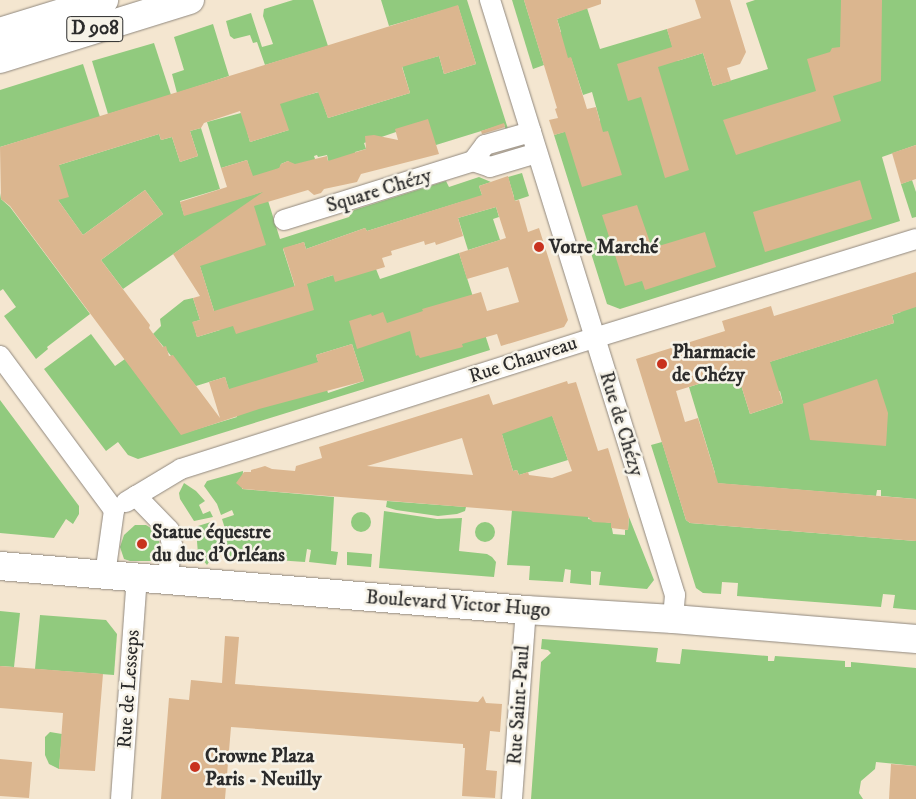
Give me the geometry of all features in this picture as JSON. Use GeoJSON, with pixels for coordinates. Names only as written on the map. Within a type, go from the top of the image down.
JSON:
{"type":"FeatureCollection","features":[{"type":"Feature","properties":{"kind":"street","name":"D 908"},"geometry":{"type":"LineString","coordinates":[[0,32],[104,0]]}},
{"type":"Feature","properties":{"kind":"street","name":"D 908"},"geometry":{"type":"LineString","coordinates":[[0,59],[190,0]]}},
{"type":"Feature","properties":{"kind":"street","name":"Rue de Chézy"},"geometry":{"type":"LineString","coordinates":[[490,0],[675,595],[673,619]]}},
{"type":"Feature","properties":{"kind":"street"},"geometry":{"type":"LineString","coordinates":[[531,132],[485,145],[473,161],[490,167],[537,153]]}},
{"type":"Feature","properties":{"kind":"street","name":"Square Chézy"},"geometry":{"type":"LineString","coordinates":[[284,220],[473,161]]}},
{"type":"Feature","properties":{"kind":"street","name":"Rue Chauveau"},"geometry":{"type":"LineString","coordinates":[[114,510],[181,469],[594,338],[916,239]]}},
{"type":"Feature","properties":{"kind":"street"},"geometry":{"type":"LineString","coordinates":[[0,356],[114,510],[105,574]]}},
{"type":"Feature","properties":{"kind":"street"},"geometry":{"type":"LineString","coordinates":[[136,496],[169,530],[172,545],[167,581]]}},
{"type":"Feature","properties":{"kind":"street","name":"Boulevard Victor Hugo"},"geometry":{"type":"LineString","coordinates":[[0,566],[526,610],[673,619],[916,639]]}},
{"type":"Feature","properties":{"kind":"street","name":"Rue de Lesseps"},"geometry":{"type":"LineString","coordinates":[[121,799],[137,578]]}},
{"type":"Feature","properties":{"kind":"street","name":"Rue Saint-Paul"},"geometry":{"type":"LineString","coordinates":[[512,799],[526,610]]}},
{"type":"Feature","properties":{"kind":"green space"},"geometry":{"type":"Polygon","coordinates":[[[293,0],[313,0],[328,46],[265,65],[257,42],[253,43],[250,35],[234,39],[230,36],[226,21],[251,13],[262,47],[273,44],[263,16],[264,9],[293,0]]]}},
{"type":"Feature","properties":{"kind":"green space"},"geometry":{"type":"Polygon","coordinates":[[[381,0],[467,0],[509,132],[507,133],[504,124],[436,145],[396,132],[364,143],[366,149],[355,152],[356,156],[329,164],[327,155],[314,156],[316,162],[293,165],[288,161],[281,164],[280,168],[253,179],[247,160],[221,168],[207,122],[319,92],[328,118],[410,93],[402,66],[439,56],[444,74],[476,64],[458,6],[389,26],[381,0]],[[289,130],[247,131],[250,142],[289,130]]]}},
{"type":"Feature","properties":{"kind":"green space"},"geometry":{"type":"Polygon","coordinates":[[[512,0],[524,0],[544,65],[533,69],[512,0]]]}},
{"type":"Feature","properties":{"kind":"green space"},"geometry":{"type":"Polygon","coordinates":[[[755,0],[916,0],[916,145],[882,157],[900,221],[620,309],[607,304],[554,135],[600,121],[592,92],[583,95],[571,58],[564,60],[556,33],[561,32],[557,19],[587,8],[600,49],[667,29],[677,61],[703,53],[713,86],[768,69],[746,3],[755,0]]]}},
{"type":"Feature","properties":{"kind":"green space"},"geometry":{"type":"Polygon","coordinates":[[[213,24],[229,76],[177,93],[172,74],[184,70],[174,37],[213,24]]]}},
{"type":"Feature","properties":{"kind":"green space"},"geometry":{"type":"Polygon","coordinates":[[[154,43],[171,95],[108,114],[92,61],[154,43]]]}},
{"type":"Feature","properties":{"kind":"green space"},"geometry":{"type":"Polygon","coordinates":[[[83,64],[100,117],[0,147],[0,90],[83,64]]]}},
{"type":"Feature","properties":{"kind":"green space"},"geometry":{"type":"Polygon","coordinates":[[[201,128],[220,189],[180,201],[184,215],[265,191],[280,239],[349,217],[354,210],[446,181],[449,187],[479,177],[491,182],[479,186],[485,204],[464,201],[367,231],[365,228],[306,249],[304,242],[283,249],[295,287],[343,272],[376,269],[380,279],[459,253],[490,350],[138,459],[128,455],[118,442],[106,451],[44,369],[91,334],[115,366],[125,359],[181,434],[237,417],[225,377],[196,386],[153,334],[161,326],[160,319],[184,300],[193,298],[200,320],[193,322],[197,337],[220,330],[192,241],[123,289],[101,260],[163,214],[145,190],[83,235],[58,200],[59,165],[159,134],[161,140],[172,137],[180,162],[198,156],[190,131],[201,128]],[[352,344],[316,355],[328,393],[364,381],[352,344]]]}},
{"type":"Feature","properties":{"kind":"green space"},"geometry":{"type":"Polygon","coordinates":[[[522,173],[529,196],[511,202],[510,198],[514,197],[508,177],[522,173]]]}},
{"type":"Feature","properties":{"kind":"green space"},"geometry":{"type":"Polygon","coordinates":[[[912,180],[916,192],[916,217],[912,218],[901,184],[912,180]]]}},
{"type":"Feature","properties":{"kind":"green space"},"geometry":{"type":"Polygon","coordinates":[[[0,193],[1,199],[10,207],[90,314],[47,347],[48,349],[36,359],[4,316],[16,307],[3,289],[0,291],[0,193]]]}},
{"type":"Feature","properties":{"kind":"green space"},"geometry":{"type":"Polygon","coordinates":[[[496,207],[499,217],[493,219],[500,240],[468,250],[458,218],[496,207]]]}},
{"type":"Feature","properties":{"kind":"green space"},"geometry":{"type":"Polygon","coordinates":[[[916,290],[916,499],[881,496],[881,490],[877,490],[876,496],[714,483],[715,473],[689,387],[737,372],[750,414],[783,403],[780,391],[762,397],[766,363],[894,323],[892,315],[901,312],[898,300],[916,290]]]}},
{"type":"Feature","properties":{"kind":"green space"},"geometry":{"type":"Polygon","coordinates":[[[0,400],[79,506],[79,514],[73,524],[66,519],[54,538],[0,533],[0,400]]]}},
{"type":"Feature","properties":{"kind":"green space"},"geometry":{"type":"Polygon","coordinates":[[[552,415],[568,460],[519,475],[517,470],[513,471],[501,431],[552,415]]]}},
{"type":"Feature","properties":{"kind":"green space"},"geometry":{"type":"Polygon","coordinates":[[[662,442],[686,520],[690,523],[916,541],[916,610],[893,608],[895,595],[883,594],[881,607],[737,596],[738,583],[722,582],[721,594],[703,593],[696,588],[651,445],[662,442]]]}},
{"type":"Feature","properties":{"kind":"green space"},"geometry":{"type":"Polygon","coordinates":[[[243,471],[242,489],[334,497],[331,551],[338,552],[336,565],[309,562],[311,550],[307,549],[305,562],[231,557],[226,552],[227,535],[222,519],[234,515],[232,510],[221,515],[217,504],[204,486],[207,481],[243,471]]]}},
{"type":"Feature","properties":{"kind":"green space"},"geometry":{"type":"Polygon","coordinates":[[[184,483],[196,491],[205,501],[199,505],[203,514],[210,511],[213,517],[194,521],[180,499],[179,493],[184,483]]]}},
{"type":"Feature","properties":{"kind":"green space"},"geometry":{"type":"Polygon","coordinates":[[[387,501],[466,507],[465,511],[457,514],[438,516],[396,510],[386,507],[387,501]]]}},
{"type":"Feature","properties":{"kind":"green space"},"geometry":{"type":"Polygon","coordinates":[[[512,510],[589,515],[588,519],[611,523],[613,534],[625,535],[625,530],[628,530],[629,517],[654,580],[647,589],[599,585],[601,572],[591,571],[591,585],[570,583],[571,570],[565,569],[563,582],[529,580],[530,566],[507,565],[512,510]]]}},
{"type":"Feature","properties":{"kind":"green space"},"geometry":{"type":"Polygon","coordinates":[[[384,511],[437,519],[462,518],[459,551],[487,554],[492,557],[496,562],[494,577],[379,568],[384,511]]]}},
{"type":"Feature","properties":{"kind":"green space"},"geometry":{"type":"Polygon","coordinates":[[[361,512],[368,515],[371,522],[368,529],[361,532],[354,529],[351,522],[354,515],[361,512]]]}},
{"type":"Feature","properties":{"kind":"green space"},"geometry":{"type":"Polygon","coordinates":[[[214,521],[216,526],[208,527],[210,538],[218,538],[219,547],[207,565],[198,554],[196,529],[198,526],[214,521]]]}},
{"type":"Feature","properties":{"kind":"green space"},"geometry":{"type":"Polygon","coordinates":[[[485,522],[492,525],[495,532],[492,539],[485,542],[478,539],[475,532],[478,525],[485,522]]]}},
{"type":"Feature","properties":{"kind":"green space"},"geometry":{"type":"Polygon","coordinates":[[[135,525],[146,525],[154,530],[159,537],[160,556],[156,561],[130,561],[124,559],[120,547],[124,535],[135,525]]]}},
{"type":"Feature","properties":{"kind":"green space"},"geometry":{"type":"Polygon","coordinates":[[[347,552],[372,554],[371,567],[347,565],[347,552]]]}},
{"type":"Feature","properties":{"kind":"green space"},"geometry":{"type":"Polygon","coordinates":[[[0,611],[20,613],[14,667],[0,666],[0,611]]]}},
{"type":"Feature","properties":{"kind":"green space"},"geometry":{"type":"Polygon","coordinates":[[[40,615],[106,620],[117,634],[114,675],[35,669],[40,615]]]}},
{"type":"Feature","properties":{"kind":"green space"},"geometry":{"type":"Polygon","coordinates":[[[542,639],[658,648],[656,662],[680,664],[682,649],[768,656],[768,661],[774,661],[775,656],[845,661],[845,667],[851,667],[851,662],[916,668],[916,766],[876,762],[875,769],[861,781],[859,793],[863,799],[531,799],[541,662],[551,653],[548,650],[541,649],[542,639]]]}},
{"type":"Feature","properties":{"kind":"green space"},"geometry":{"type":"Polygon","coordinates":[[[50,732],[62,734],[59,769],[49,764],[45,755],[45,737],[50,732]]]}},
{"type":"Feature","properties":{"kind":"building"},"geometry":{"type":"Polygon","coordinates":[[[524,0],[601,0],[601,4],[557,19],[568,58],[571,57],[587,109],[596,107],[603,132],[608,131],[622,175],[582,187],[565,132],[554,135],[549,120],[558,118],[555,109],[557,108],[524,0]]]}},
{"type":"Feature","properties":{"kind":"building"},"geometry":{"type":"Polygon","coordinates":[[[695,0],[730,0],[746,52],[740,64],[727,68],[731,81],[713,86],[703,53],[658,67],[689,170],[665,178],[641,97],[628,101],[617,64],[672,47],[667,29],[701,18],[695,0]]]}},
{"type":"Feature","properties":{"kind":"building"},"geometry":{"type":"Polygon","coordinates":[[[841,0],[882,0],[881,81],[833,96],[841,121],[736,155],[723,120],[816,91],[807,59],[830,52],[832,48],[840,47],[841,0]]]}},
{"type":"Feature","properties":{"kind":"building"},"geometry":{"type":"Polygon","coordinates":[[[458,5],[476,64],[444,74],[439,56],[402,67],[410,93],[328,118],[318,92],[280,104],[289,130],[250,142],[240,111],[204,123],[201,128],[190,131],[198,156],[180,162],[172,137],[161,140],[159,134],[59,165],[69,197],[58,200],[83,235],[145,190],[163,214],[101,260],[150,325],[149,328],[163,347],[166,346],[169,356],[173,355],[220,418],[209,382],[225,377],[229,389],[318,362],[316,355],[352,344],[364,381],[259,409],[181,435],[10,206],[1,199],[0,147],[458,5]]]}},
{"type":"Feature","properties":{"kind":"building"},"geometry":{"type":"Polygon","coordinates":[[[428,119],[439,154],[361,174],[357,182],[324,189],[321,193],[314,195],[308,190],[254,206],[266,245],[200,266],[214,311],[295,286],[283,248],[304,242],[306,249],[365,228],[367,231],[482,195],[479,186],[508,176],[515,201],[519,200],[528,232],[539,228],[568,320],[564,327],[501,346],[497,334],[462,344],[463,347],[420,358],[418,355],[416,356],[410,331],[357,349],[349,321],[371,314],[372,316],[383,312],[387,323],[423,311],[422,309],[481,292],[487,311],[519,302],[508,267],[467,279],[459,253],[506,238],[496,207],[458,218],[463,236],[436,245],[435,242],[425,245],[424,241],[391,251],[392,255],[382,258],[385,267],[335,282],[333,275],[307,284],[314,310],[236,334],[233,326],[197,337],[192,322],[200,320],[193,298],[200,296],[173,254],[263,192],[184,216],[180,202],[227,187],[221,168],[247,160],[253,176],[279,168],[281,164],[288,161],[295,164],[327,156],[328,161],[366,149],[365,136],[374,135],[398,140],[395,129],[428,119]]]}},
{"type":"Feature","properties":{"kind":"building"},"geometry":{"type":"Polygon","coordinates":[[[504,123],[505,127],[482,134],[481,131],[504,123]]]}},
{"type":"Feature","properties":{"kind":"building"},"geometry":{"type":"Polygon","coordinates":[[[916,145],[916,179],[901,184],[892,153],[916,145]]]}},
{"type":"Feature","properties":{"kind":"building"},"geometry":{"type":"Polygon","coordinates":[[[860,180],[872,219],[765,252],[753,212],[860,180]]]}},
{"type":"Feature","properties":{"kind":"building"},"geometry":{"type":"Polygon","coordinates":[[[637,205],[652,248],[705,232],[716,267],[645,290],[642,281],[625,286],[602,215],[637,205]]]}},
{"type":"Feature","properties":{"kind":"building"},"geometry":{"type":"Polygon","coordinates":[[[916,272],[916,307],[892,315],[894,323],[770,362],[783,403],[750,414],[737,372],[676,391],[685,422],[698,418],[718,483],[916,499],[916,541],[690,523],[686,520],[636,359],[725,331],[722,321],[771,306],[774,316],[916,272]]]}},
{"type":"Feature","properties":{"kind":"building"},"geometry":{"type":"Polygon","coordinates":[[[877,379],[888,413],[886,446],[810,440],[803,404],[877,379]]]}},
{"type":"Feature","properties":{"kind":"building"},"geometry":{"type":"Polygon","coordinates":[[[567,381],[568,384],[576,382],[598,451],[608,448],[629,517],[628,530],[611,528],[611,523],[593,522],[588,517],[243,489],[236,483],[244,472],[251,472],[251,470],[265,466],[272,469],[295,471],[296,466],[322,458],[319,447],[489,394],[493,405],[567,381]],[[552,416],[502,434],[513,471],[517,470],[519,475],[528,472],[529,475],[552,478],[572,471],[552,416]],[[462,438],[367,466],[473,475],[462,438]]]}},
{"type":"Feature","properties":{"kind":"building"},"geometry":{"type":"Polygon","coordinates":[[[225,636],[239,637],[235,684],[478,702],[483,696],[486,703],[502,704],[500,732],[490,731],[486,770],[497,771],[495,798],[462,796],[465,748],[463,748],[463,744],[231,727],[225,799],[161,799],[169,698],[189,700],[191,680],[222,683],[225,636]]]}},
{"type":"Feature","properties":{"kind":"building"},"geometry":{"type":"Polygon","coordinates":[[[0,666],[103,674],[95,771],[59,769],[63,713],[0,708],[0,666]]]}},
{"type":"Feature","properties":{"kind":"building"},"geometry":{"type":"Polygon","coordinates":[[[0,759],[32,762],[29,798],[0,796],[0,759]]]}},
{"type":"Feature","properties":{"kind":"building"},"geometry":{"type":"Polygon","coordinates":[[[891,764],[916,766],[916,799],[889,799],[891,764]]]}},
{"type":"Feature","properties":{"kind":"place","name":"Votre Marché"},"geometry":{"type":"Point","coordinates":[539,247]}},
{"type":"Feature","properties":{"kind":"place","name":"Pharmacie de Chézy"},"geometry":{"type":"Point","coordinates":[662,364]}},
{"type":"Feature","properties":{"kind":"place","name":"Statue équestre du duc d'Orléans"},"geometry":{"type":"Point","coordinates":[142,544]}},
{"type":"Feature","properties":{"kind":"place","name":"Crowne Plaza Paris - Neuilly"},"geometry":{"type":"Point","coordinates":[195,767]}}]}
